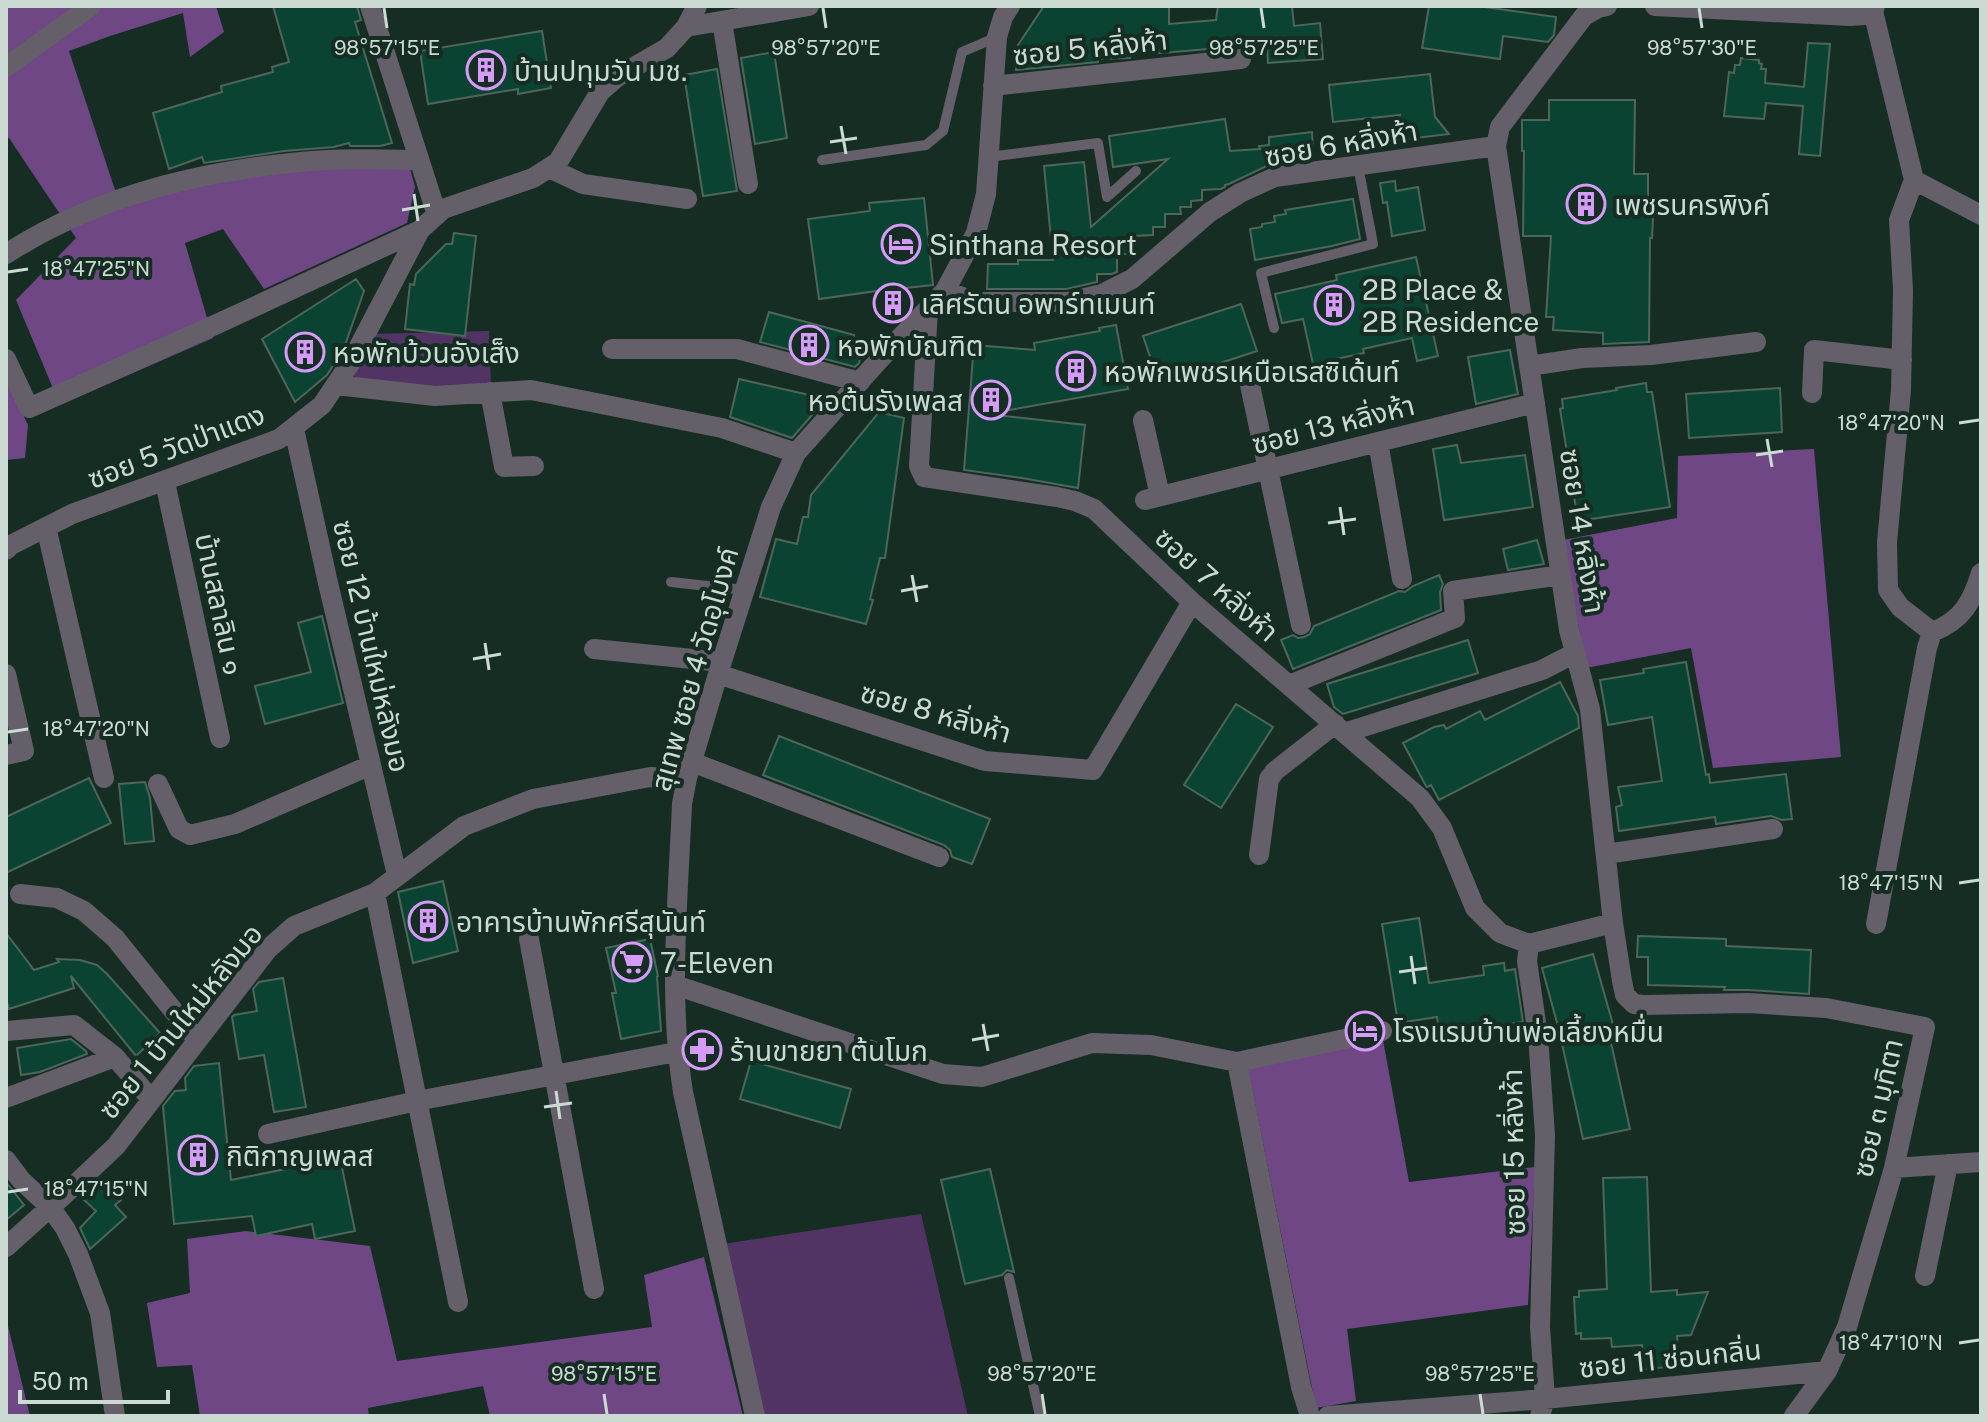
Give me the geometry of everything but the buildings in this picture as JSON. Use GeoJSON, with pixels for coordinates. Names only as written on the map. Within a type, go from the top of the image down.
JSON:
{"type":"FeatureCollection","features":[{"type":"Feature","properties":{"kind":"street"},"geometry":{"type":"LineString","coordinates":[[6,67],[91,6]]}},
{"type":"Feature","properties":{"kind":"street"},"geometry":{"type":"LineString","coordinates":[[370,6],[437,215]]}},
{"type":"Feature","properties":{"kind":"street","name":"ซอย 5 วัดป่าแดง"},"geometry":{"type":"LineString","coordinates":[[6,550],[72,514],[279,439],[294,429],[322,405],[351,362],[420,230],[443,209],[533,178],[558,162],[600,92],[617,77],[667,48],[686,27],[697,6]]}},
{"type":"Feature","properties":{"kind":"street"},"geometry":{"type":"LineString","coordinates":[[686,27],[809,6]]}},
{"type":"Feature","properties":{"kind":"street","name":"สุเทพ ซอย 4 วัดอุโมงค์"},"geometry":{"type":"LineString","coordinates":[[755,1416],[676,1052],[675,985],[682,804],[744,590],[771,507],[796,453],[945,291],[976,233],[986,194],[997,37],[1010,6]]}},
{"type":"Feature","properties":{"kind":"street"},"geometry":{"type":"LineString","coordinates":[[1496,146],[1500,127],[1584,16],[1607,6]]}},
{"type":"Feature","properties":{"kind":"street"},"geometry":{"type":"LineString","coordinates":[[1655,6],[1850,16],[1864,15],[1874,9],[1914,180],[1899,220],[1903,290],[1902,360],[1887,542],[1888,590],[1900,607],[1932,632]]}},
{"type":"Feature","properties":{"kind":"street"},"geometry":{"type":"LineString","coordinates":[[722,21],[748,184]]}},
{"type":"Feature","properties":{"kind":"street","name":"ซอย 5 หลิ่งห้า"},"geometry":{"type":"LineString","coordinates":[[993,86],[1241,59]]}},
{"type":"Feature","properties":{"kind":"street","name":"ซอย 6 หลิ่งห้า"},"geometry":{"type":"LineString","coordinates":[[945,291],[977,302],[1068,302],[1102,294],[1132,279],[1210,212],[1240,193],[1275,177],[1496,146]]}},
{"type":"Feature","properties":{"kind":"street","name":"ซอย 14 หลิ่งห้า"},"geometry":{"type":"LineString","coordinates":[[1496,146],[1569,630],[1590,709],[1613,923]]}},
{"type":"Feature","properties":{"kind":"street"},"geometry":{"type":"LineString","coordinates":[[6,254],[81,213],[159,187],[267,166],[328,160],[419,160]]}},
{"type":"Feature","properties":{"kind":"street"},"geometry":{"type":"LineString","coordinates":[[549,168],[583,184],[687,199]]}},
{"type":"Feature","properties":{"kind":"street"},"geometry":{"type":"LineString","coordinates":[[1914,180],[1981,215]]}},
{"type":"Feature","properties":{"kind":"street"},"geometry":{"type":"LineString","coordinates":[[6,359],[29,408],[420,230]]}},
{"type":"Feature","properties":{"kind":"street","name":"ซอย 7 หลิ่งห้า"},"geometry":{"type":"LineString","coordinates":[[928,309],[919,466],[924,477],[1057,497],[1094,509],[1192,602],[1420,798],[1442,828],[1475,908],[1500,933],[1529,944]]}},
{"type":"Feature","properties":{"kind":"street"},"geometry":{"type":"LineString","coordinates":[[1529,366],[1756,342]]}},
{"type":"Feature","properties":{"kind":"street"},"geometry":{"type":"LineString","coordinates":[[612,349],[737,349],[860,382]]}},
{"type":"Feature","properties":{"kind":"street"},"geometry":{"type":"LineString","coordinates":[[1812,393],[1814,350],[1902,360]]}},
{"type":"Feature","properties":{"kind":"street"},"geometry":{"type":"LineString","coordinates":[[336,385],[435,396],[531,390],[722,428],[796,453]]}},
{"type":"Feature","properties":{"kind":"street"},"geometry":{"type":"LineString","coordinates":[[1250,385],[1301,625]]}},
{"type":"Feature","properties":{"kind":"street"},"geometry":{"type":"LineString","coordinates":[[490,392],[504,467],[534,466]]}},
{"type":"Feature","properties":{"kind":"street","name":"ซอย 13 หลิ่งห้า"},"geometry":{"type":"LineString","coordinates":[[1143,420],[1152,498],[1535,403]]}},
{"type":"Feature","properties":{"kind":"street","name":"ซอย 12 บ้านใหม่หลังมอ"},"geometry":{"type":"LineString","coordinates":[[294,429],[397,875]]}},
{"type":"Feature","properties":{"kind":"street"},"geometry":{"type":"LineString","coordinates":[[1378,442],[1402,579]]}},
{"type":"Feature","properties":{"kind":"street","name":"บ้านสลาลิน ๑"},"geometry":{"type":"LineString","coordinates":[[165,482],[220,738]]}},
{"type":"Feature","properties":{"kind":"street"},"geometry":{"type":"LineString","coordinates":[[46,527],[104,778]]}},
{"type":"Feature","properties":{"kind":"street"},"geometry":{"type":"LineString","coordinates":[[1932,632],[1959,618],[1975,592],[1981,573]]}},
{"type":"Feature","properties":{"kind":"street"},"geometry":{"type":"LineString","coordinates":[[1289,685],[1455,618],[1453,591],[1561,575]]}},
{"type":"Feature","properties":{"kind":"street","name":"ซอย 8 หลิ่งห้า"},"geometry":{"type":"LineString","coordinates":[[720,668],[985,761],[1093,770],[1192,602]]}},
{"type":"Feature","properties":{"kind":"street"},"geometry":{"type":"LineString","coordinates":[[1876,924],[1932,632]]}},
{"type":"Feature","properties":{"kind":"street"},"geometry":{"type":"LineString","coordinates":[[594,649],[720,668]]}},
{"type":"Feature","properties":{"kind":"street"},"geometry":{"type":"LineString","coordinates":[[1259,855],[1269,779],[1275,771],[1339,728],[1542,670],[1575,653]]}},
{"type":"Feature","properties":{"kind":"street"},"geometry":{"type":"LineString","coordinates":[[6,674],[24,751],[6,755]]}},
{"type":"Feature","properties":{"kind":"street"},"geometry":{"type":"LineString","coordinates":[[158,784],[179,829],[190,835],[235,824],[371,765]]}},
{"type":"Feature","properties":{"kind":"street"},"geometry":{"type":"LineString","coordinates":[[690,770],[939,857]]}},
{"type":"Feature","properties":{"kind":"street","name":"ซอย 1 บ้านใหม่หลังมอ"},"geometry":{"type":"LineString","coordinates":[[6,1247],[116,1146],[268,949],[294,926],[375,893],[464,826],[533,799],[690,770]]}},
{"type":"Feature","properties":{"kind":"street"},"geometry":{"type":"LineString","coordinates":[[1606,854],[1773,829]]}},
{"type":"Feature","properties":{"kind":"street"},"geometry":{"type":"LineString","coordinates":[[375,893],[458,1302]]}},
{"type":"Feature","properties":{"kind":"street"},"geometry":{"type":"LineString","coordinates":[[20,894],[57,898],[84,911],[115,938],[197,1040]]}},
{"type":"Feature","properties":{"kind":"street"},"geometry":{"type":"LineString","coordinates":[[1529,944],[1613,923]]}},
{"type":"Feature","properties":{"kind":"street","name":"ซอย ๓ มุทิตา"},"geometry":{"type":"LineString","coordinates":[[1613,923],[1625,995],[1634,1004],[1748,1003],[1826,1008],[1925,1027],[1894,1168],[1847,1327],[1827,1371],[1794,1416]]}},
{"type":"Feature","properties":{"kind":"street"},"geometry":{"type":"LineString","coordinates":[[529,939],[594,1289]]}},
{"type":"Feature","properties":{"kind":"street","name":"ซอย 15 หลิ่งห้า"},"geometry":{"type":"LineString","coordinates":[[1529,944],[1527,961],[1538,1036],[1545,1135],[1540,1327],[1543,1408]]}},
{"type":"Feature","properties":{"kind":"street"},"geometry":{"type":"LineString","coordinates":[[675,985],[943,1074],[982,1077],[1092,1043],[1151,1045],[1237,1062],[1382,1031]]}},
{"type":"Feature","properties":{"kind":"street"},"geometry":{"type":"LineString","coordinates":[[7,1031],[74,1025],[115,1057],[151,1099]]}},
{"type":"Feature","properties":{"kind":"street"},"geometry":{"type":"LineString","coordinates":[[268,1134],[417,1101],[676,1052]]}},
{"type":"Feature","properties":{"kind":"street"},"geometry":{"type":"LineString","coordinates":[[6,1098],[115,1057]]}},
{"type":"Feature","properties":{"kind":"street"},"geometry":{"type":"LineString","coordinates":[[1237,1062],[1301,1387],[1310,1416]]}},
{"type":"Feature","properties":{"kind":"street"},"geometry":{"type":"LineString","coordinates":[[6,1160],[21,1180],[50,1207],[78,1254],[100,1313],[115,1416]]}},
{"type":"Feature","properties":{"kind":"street"},"geometry":{"type":"LineString","coordinates":[[1894,1168],[1981,1162]]}},
{"type":"Feature","properties":{"kind":"street"},"geometry":{"type":"LineString","coordinates":[[1925,1276],[1948,1164]]}},
{"type":"Feature","properties":{"kind":"street","name":"ซอย 11 ซ่อนกลิ่น"},"geometry":{"type":"LineString","coordinates":[[1328,1416],[1543,1408],[1827,1371]]}},
{"type":"Feature","properties":{"kind":"lane"},"geometry":{"type":"LineString","coordinates":[[822,160],[926,145],[943,131],[962,52],[997,37]]}},
{"type":"Feature","properties":{"kind":"lane"},"geometry":{"type":"LineString","coordinates":[[988,157],[1098,143],[1107,197],[1136,171]]}},
{"type":"Feature","properties":{"kind":"lane"},"geometry":{"type":"LineString","coordinates":[[1274,328],[1261,273],[1373,244],[1358,166]]}},
{"type":"Feature","properties":{"kind":"lane"},"geometry":{"type":"LineString","coordinates":[[671,582],[744,590]]}},
{"type":"Feature","properties":{"kind":"lane"},"geometry":{"type":"LineString","coordinates":[[1009,1278],[1040,1416]]}},
{"type":"Feature","properties":{"kind":"shaded area"},"geometry":{"type":"Polygon","coordinates":[[[6,6],[216,6],[224,32],[190,57],[183,13],[69,51],[116,193],[405,150],[415,187],[407,223],[264,289],[223,229],[185,243],[213,338],[60,405],[16,300],[76,238],[9,138],[6,138],[6,6]]]}},
{"type":"Feature","properties":{"kind":"shaded area"},"geometry":{"type":"Polygon","coordinates":[[[489,331],[491,387],[434,388],[352,381],[370,334],[489,331]]]}},
{"type":"Feature","properties":{"kind":"shaded area"},"geometry":{"type":"Polygon","coordinates":[[[6,380],[28,425],[25,458],[6,460],[6,380]]]}},
{"type":"Feature","properties":{"kind":"shaded area"},"geometry":{"type":"Polygon","coordinates":[[[1814,449],[1841,757],[1713,768],[1691,648],[1586,668],[1563,540],[1677,518],[1678,456],[1814,449]]]}},
{"type":"Feature","properties":{"kind":"shaded area"},"geometry":{"type":"Polygon","coordinates":[[[1383,1040],[1409,1182],[1535,1167],[1528,1305],[1347,1329],[1356,1401],[1316,1408],[1248,1068],[1383,1040]]]}},
{"type":"Feature","properties":{"kind":"shaded area"},"geometry":{"type":"Polygon","coordinates":[[[921,1214],[968,1416],[764,1416],[723,1244],[921,1214]]]}},
{"type":"Feature","properties":{"kind":"shaded area"},"geometry":{"type":"Polygon","coordinates":[[[246,1231],[370,1246],[397,1361],[652,1327],[644,1275],[704,1257],[743,1416],[490,1416],[483,1386],[368,1408],[369,1416],[200,1416],[192,1365],[157,1367],[147,1303],[190,1293],[187,1239],[246,1231]]]}},
{"type":"Feature","properties":{"kind":"shaded area"},"geometry":{"type":"Polygon","coordinates":[[[6,1318],[30,1416],[6,1416],[6,1318]]]}},
{"type":"Feature","properties":{"kind":"place","name":"บ้านปทุมวัน มช."},"geometry":{"type":"Point","coordinates":[486,70]}},
{"type":"Feature","properties":{"kind":"place","name":"เพชรนครพิงค์"},"geometry":{"type":"Point","coordinates":[1586,204]}},
{"type":"Feature","properties":{"kind":"place","name":"Sinthana Resort"},"geometry":{"type":"Point","coordinates":[901,244]}},
{"type":"Feature","properties":{"kind":"place","name":"เลิศรัตน อพาร์ทเมนท์"},"geometry":{"type":"Point","coordinates":[893,303]}},
{"type":"Feature","properties":{"kind":"place","name":"2B Place & 2B Residence"},"geometry":{"type":"Point","coordinates":[1334,305]}},
{"type":"Feature","properties":{"kind":"place","name":"หอพักบัณฑิต"},"geometry":{"type":"Point","coordinates":[809,345]}},
{"type":"Feature","properties":{"kind":"place","name":"หอพักบ้วนอังเส็ง"},"geometry":{"type":"Point","coordinates":[305,352]}},
{"type":"Feature","properties":{"kind":"place","name":"หอพักเพชรเหนือเรสซิเด้นท์"},"geometry":{"type":"Point","coordinates":[1076,371]}},
{"type":"Feature","properties":{"kind":"place","name":"หอต้นรังเพลส"},"geometry":{"type":"Point","coordinates":[991,400]}},
{"type":"Feature","properties":{"kind":"place","name":"อาคารบ้านพักศรีสุนันท์"},"geometry":{"type":"Point","coordinates":[428,921]}},
{"type":"Feature","properties":{"kind":"place","name":"7-Eleven"},"geometry":{"type":"Point","coordinates":[632,962]}},
{"type":"Feature","properties":{"kind":"place","name":"โรงแรมบ้านพ่อเลี้ยงหมื่น"},"geometry":{"type":"Point","coordinates":[1365,1031]}},
{"type":"Feature","properties":{"kind":"place","name":"ร้านขายยา ต้นโมก"},"geometry":{"type":"Point","coordinates":[702,1050]}},
{"type":"Feature","properties":{"kind":"place","name":"กิติกาญเพลส"},"geometry":{"type":"Point","coordinates":[198,1155]}}]}
